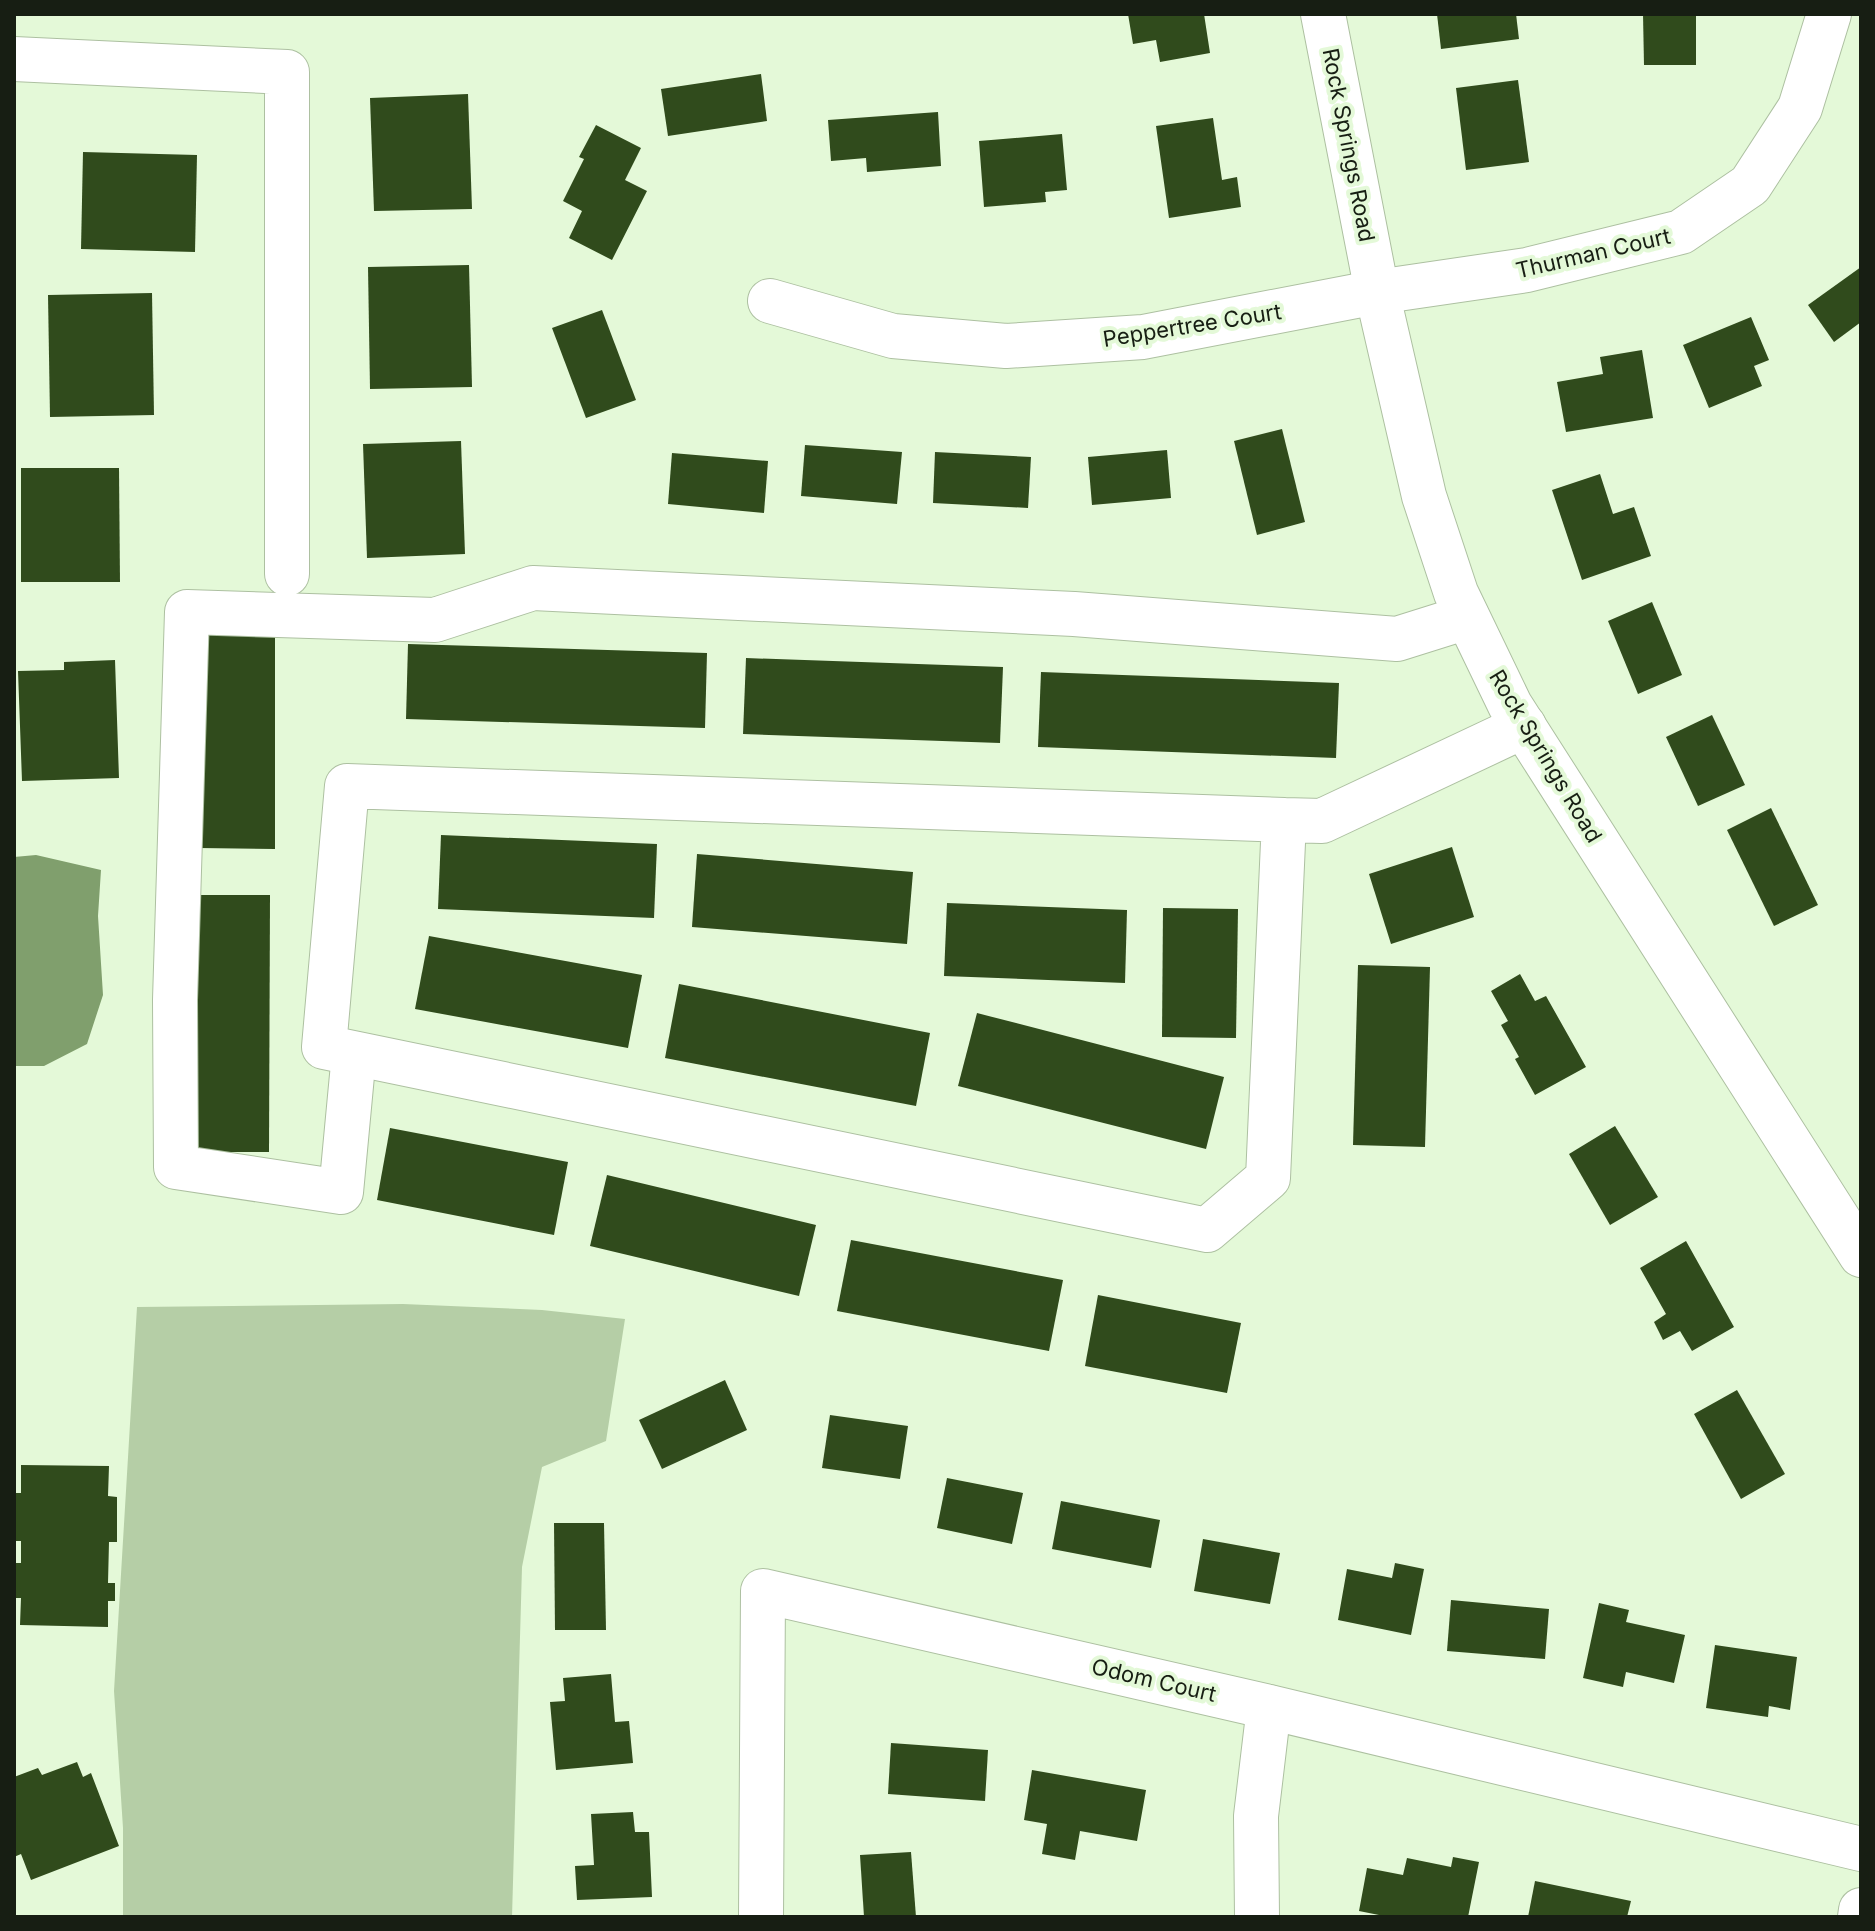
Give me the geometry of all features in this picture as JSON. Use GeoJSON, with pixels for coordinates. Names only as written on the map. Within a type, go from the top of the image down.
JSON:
{"type":"FeatureCollection","features":[{"type":"Feature","properties":{"kind":"street","name":"Rock Springs Road"},"geometry":{"type":"LineString","coordinates":[[1323,14],[1377,292],[1424,496],[1456,593],[1524,726],[1861,1255]]}},
{"type":"Feature","properties":{"kind":"street","name":"Thurman Court"},"geometry":{"type":"LineString","coordinates":[[1377,292],[1527,270],[1681,232],[1750,185],[1800,108],[1829,14]]}},
{"type":"Feature","properties":{"kind":"street"},"geometry":{"type":"LineString","coordinates":[[14,59],[287,72],[287,574]]}},
{"type":"Feature","properties":{"kind":"street","name":"Peppertree Court"},"geometry":{"type":"LineString","coordinates":[[770,301],[893,336],[1006,346],[1143,337],[1377,292]]}},
{"type":"Feature","properties":{"kind":"street"},"geometry":{"type":"LineString","coordinates":[[354,1054],[341,1192],[176,1167],[175,1000],[187,612],[435,620],[533,588],[1074,614],[1397,639],[1467,617]]}},
{"type":"Feature","properties":{"kind":"street"},"geometry":{"type":"LineString","coordinates":[[1284,820],[1268,1178],[1207,1230],[324,1047],[347,786],[1322,821],[1524,726]]}},
{"type":"Feature","properties":{"kind":"street","name":"Odom Court"},"geometry":{"type":"LineString","coordinates":[[761,1917],[763,1591],[1269,1707],[1861,1849]]}},
{"type":"Feature","properties":{"kind":"street"},"geometry":{"type":"LineString","coordinates":[[1257,1917],[1256,1816],[1269,1707]]}},
{"type":"Feature","properties":{"kind":"street"},"geometry":{"type":"LineString","coordinates":[[1860,1917],[1861,1910]]}},
{"type":"Feature","properties":{"kind":"shaded area"},"geometry":{"type":"Polygon","coordinates":[[[36,855],[101,870],[98,916],[103,995],[87,1044],[44,1066],[14,1066],[14,857],[36,855]]]}},
{"type":"Feature","properties":{"kind":"shaded area"},"geometry":{"type":"Polygon","coordinates":[[[403,1304],[542,1310],[625,1319],[606,1441],[542,1467],[522,1567],[512,1917],[123,1917],[123,1828],[114,1691],[137,1307],[403,1304]]]}},
{"type":"Feature","properties":{"kind":"building"},"geometry":{"type":"Polygon","coordinates":[[[1128,14],[1204,14],[1210,53],[1160,62],[1156,40],[1133,44],[1128,14]]]}},
{"type":"Feature","properties":{"kind":"building"},"geometry":{"type":"Polygon","coordinates":[[[1437,14],[1516,14],[1519,39],[1441,49],[1437,14]]]}},
{"type":"Feature","properties":{"kind":"building"},"geometry":{"type":"Polygon","coordinates":[[[1643,14],[1696,14],[1696,65],[1644,65],[1643,14]]]}},
{"type":"Feature","properties":{"kind":"building"},"geometry":{"type":"Polygon","coordinates":[[[761,74],[767,121],[668,136],[661,89],[761,74]]]}},
{"type":"Feature","properties":{"kind":"building"},"geometry":{"type":"Polygon","coordinates":[[[1518,80],[1529,162],[1466,170],[1456,88],[1518,80]]]}},
{"type":"Feature","properties":{"kind":"building"},"geometry":{"type":"Polygon","coordinates":[[[468,94],[472,209],[374,211],[370,98],[468,94]]]}},
{"type":"Feature","properties":{"kind":"building"},"geometry":{"type":"Polygon","coordinates":[[[938,112],[941,166],[867,172],[866,158],[831,161],[828,120],[938,112]]]}},
{"type":"Feature","properties":{"kind":"building"},"geometry":{"type":"Polygon","coordinates":[[[1213,118],[1222,180],[1237,177],[1241,207],[1169,218],[1156,126],[1213,118]]]}},
{"type":"Feature","properties":{"kind":"building"},"geometry":{"type":"Polygon","coordinates":[[[596,125],[641,148],[625,180],[647,191],[612,260],[569,238],[582,211],[563,201],[584,159],[579,157],[596,125]]]}},
{"type":"Feature","properties":{"kind":"building"},"geometry":{"type":"Polygon","coordinates":[[[1062,134],[1067,190],[1045,192],[1046,202],[984,207],[979,141],[1062,134]]]}},
{"type":"Feature","properties":{"kind":"building"},"geometry":{"type":"Polygon","coordinates":[[[83,152],[197,155],[195,252],[81,249],[83,152]]]}},
{"type":"Feature","properties":{"kind":"building"},"geometry":{"type":"Polygon","coordinates":[[[469,265],[472,387],[370,389],[368,267],[469,265]]]}},
{"type":"Feature","properties":{"kind":"building"},"geometry":{"type":"Polygon","coordinates":[[[1861,267],[1861,322],[1834,342],[1808,305],[1861,267]]]}},
{"type":"Feature","properties":{"kind":"building"},"geometry":{"type":"Polygon","coordinates":[[[152,293],[154,415],[50,417],[48,295],[152,293]]]}},
{"type":"Feature","properties":{"kind":"building"},"geometry":{"type":"Polygon","coordinates":[[[602,310],[636,400],[586,418],[552,328],[602,310]]]}},
{"type":"Feature","properties":{"kind":"building"},"geometry":{"type":"Polygon","coordinates":[[[1751,317],[1769,360],[1754,366],[1762,386],[1709,408],[1683,345],[1751,317]]]}},
{"type":"Feature","properties":{"kind":"building"},"geometry":{"type":"Polygon","coordinates":[[[1642,350],[1653,418],[1566,432],[1557,382],[1603,374],[1600,357],[1642,350]]]}},
{"type":"Feature","properties":{"kind":"building"},"geometry":{"type":"Polygon","coordinates":[[[1282,429],[1305,522],[1257,535],[1234,441],[1282,429]]]}},
{"type":"Feature","properties":{"kind":"building"},"geometry":{"type":"Polygon","coordinates":[[[461,441],[465,554],[367,558],[363,444],[461,441]]]}},
{"type":"Feature","properties":{"kind":"building"},"geometry":{"type":"Polygon","coordinates":[[[805,445],[902,452],[897,504],[801,496],[805,445]]]}},
{"type":"Feature","properties":{"kind":"building"},"geometry":{"type":"Polygon","coordinates":[[[1167,450],[1171,498],[1092,505],[1088,457],[1167,450]]]}},
{"type":"Feature","properties":{"kind":"building"},"geometry":{"type":"Polygon","coordinates":[[[935,452],[1031,457],[1028,508],[933,503],[935,452]]]}},
{"type":"Feature","properties":{"kind":"building"},"geometry":{"type":"Polygon","coordinates":[[[672,453],[768,461],[764,513],[668,504],[672,453]]]}},
{"type":"Feature","properties":{"kind":"building"},"geometry":{"type":"Polygon","coordinates":[[[21,468],[119,468],[120,582],[21,582],[21,468]]]}},
{"type":"Feature","properties":{"kind":"building"},"geometry":{"type":"Polygon","coordinates":[[[1600,474],[1613,514],[1634,507],[1651,556],[1582,580],[1552,490],[1600,474]]]}},
{"type":"Feature","properties":{"kind":"building"},"geometry":{"type":"Polygon","coordinates":[[[1652,602],[1682,675],[1638,694],[1608,621],[1652,602]]]}},
{"type":"Feature","properties":{"kind":"building"},"geometry":{"type":"Polygon","coordinates":[[[200,635],[275,635],[275,849],[199,848],[200,635]]]}},
{"type":"Feature","properties":{"kind":"building"},"geometry":{"type":"Polygon","coordinates":[[[408,644],[707,653],[705,728],[406,719],[408,644]]]}},
{"type":"Feature","properties":{"kind":"building"},"geometry":{"type":"Polygon","coordinates":[[[746,658],[1003,667],[1000,743],[743,734],[746,658]]]}},
{"type":"Feature","properties":{"kind":"building"},"geometry":{"type":"Polygon","coordinates":[[[115,660],[119,778],[22,781],[18,671],[64,670],[64,662],[115,660]]]}},
{"type":"Feature","properties":{"kind":"building"},"geometry":{"type":"Polygon","coordinates":[[[1041,672],[1339,683],[1336,758],[1038,747],[1041,672]]]}},
{"type":"Feature","properties":{"kind":"building"},"geometry":{"type":"Polygon","coordinates":[[[1712,715],[1745,785],[1698,806],[1666,737],[1712,715]]]}},
{"type":"Feature","properties":{"kind":"building"},"geometry":{"type":"Polygon","coordinates":[[[1771,808],[1818,905],[1774,926],[1727,830],[1771,808]]]}},
{"type":"Feature","properties":{"kind":"building"},"geometry":{"type":"Polygon","coordinates":[[[441,835],[657,844],[654,918],[438,909],[441,835]]]}},
{"type":"Feature","properties":{"kind":"building"},"geometry":{"type":"Polygon","coordinates":[[[1452,847],[1474,917],[1391,944],[1369,874],[1452,847]]]}},
{"type":"Feature","properties":{"kind":"building"},"geometry":{"type":"Polygon","coordinates":[[[697,854],[913,872],[907,944],[692,927],[697,854]]]}},
{"type":"Feature","properties":{"kind":"building"},"geometry":{"type":"Polygon","coordinates":[[[195,895],[270,895],[269,1152],[194,1152],[195,895]]]}},
{"type":"Feature","properties":{"kind":"building"},"geometry":{"type":"Polygon","coordinates":[[[947,903],[1127,910],[1125,983],[944,976],[947,903]]]}},
{"type":"Feature","properties":{"kind":"building"},"geometry":{"type":"Polygon","coordinates":[[[1163,908],[1238,909],[1236,1038],[1162,1037],[1163,908]]]}},
{"type":"Feature","properties":{"kind":"building"},"geometry":{"type":"Polygon","coordinates":[[[429,936],[642,975],[628,1048],[415,1009],[429,936]]]}},
{"type":"Feature","properties":{"kind":"building"},"geometry":{"type":"Polygon","coordinates":[[[1358,965],[1430,967],[1425,1147],[1353,1145],[1358,965]]]}},
{"type":"Feature","properties":{"kind":"building"},"geometry":{"type":"Polygon","coordinates":[[[1520,974],[1535,1001],[1546,996],[1586,1067],[1535,1095],[1515,1059],[1519,1057],[1501,1025],[1508,1021],[1491,991],[1520,974]]]}},
{"type":"Feature","properties":{"kind":"building"},"geometry":{"type":"Polygon","coordinates":[[[679,984],[930,1033],[916,1106],[665,1058],[679,984]]]}},
{"type":"Feature","properties":{"kind":"building"},"geometry":{"type":"Polygon","coordinates":[[[977,1013],[1224,1077],[1206,1149],[958,1086],[977,1013]]]}},
{"type":"Feature","properties":{"kind":"building"},"geometry":{"type":"Polygon","coordinates":[[[1615,1126],[1658,1197],[1610,1225],[1569,1154],[1615,1126]]]}},
{"type":"Feature","properties":{"kind":"building"},"geometry":{"type":"Polygon","coordinates":[[[390,1128],[568,1162],[554,1235],[377,1200],[390,1128]]]}},
{"type":"Feature","properties":{"kind":"building"},"geometry":{"type":"Polygon","coordinates":[[[607,1175],[816,1225],[799,1296],[590,1246],[607,1175]]]}},
{"type":"Feature","properties":{"kind":"building"},"geometry":{"type":"Polygon","coordinates":[[[851,1240],[1063,1280],[1049,1351],[837,1311],[851,1240]]]}},
{"type":"Feature","properties":{"kind":"building"},"geometry":{"type":"Polygon","coordinates":[[[1686,1241],[1734,1327],[1692,1351],[1680,1331],[1663,1340],[1654,1322],[1666,1314],[1640,1268],[1686,1241]]]}},
{"type":"Feature","properties":{"kind":"building"},"geometry":{"type":"Polygon","coordinates":[[[1098,1295],[1241,1323],[1227,1393],[1085,1366],[1098,1295]]]}},
{"type":"Feature","properties":{"kind":"building"},"geometry":{"type":"Polygon","coordinates":[[[725,1380],[747,1430],[662,1469],[639,1420],[725,1380]]]}},
{"type":"Feature","properties":{"kind":"building"},"geometry":{"type":"Polygon","coordinates":[[[1737,1390],[1785,1474],[1741,1499],[1694,1414],[1737,1390]]]}},
{"type":"Feature","properties":{"kind":"building"},"geometry":{"type":"Polygon","coordinates":[[[830,1415],[908,1426],[900,1479],[822,1468],[830,1415]]]}},
{"type":"Feature","properties":{"kind":"building"},"geometry":{"type":"Polygon","coordinates":[[[21,1465],[109,1466],[108,1496],[117,1497],[117,1542],[109,1542],[108,1583],[115,1583],[115,1601],[108,1601],[108,1627],[20,1625],[21,1598],[14,1598],[14,1563],[21,1563],[21,1541],[14,1541],[14,1493],[21,1493],[21,1465]]]}},
{"type":"Feature","properties":{"kind":"building"},"geometry":{"type":"Polygon","coordinates":[[[947,1478],[1023,1493],[1012,1544],[937,1528],[947,1478]]]}},
{"type":"Feature","properties":{"kind":"building"},"geometry":{"type":"Polygon","coordinates":[[[1061,1501],[1160,1520],[1151,1568],[1052,1549],[1061,1501]]]}},
{"type":"Feature","properties":{"kind":"building"},"geometry":{"type":"Polygon","coordinates":[[[554,1523],[604,1523],[606,1630],[555,1630],[554,1523]]]}},
{"type":"Feature","properties":{"kind":"building"},"geometry":{"type":"Polygon","coordinates":[[[1203,1539],[1280,1553],[1270,1604],[1194,1591],[1203,1539]]]}},
{"type":"Feature","properties":{"kind":"building"},"geometry":{"type":"Polygon","coordinates":[[[1395,1563],[1424,1569],[1411,1635],[1338,1620],[1347,1569],[1392,1578],[1395,1563]]]}},
{"type":"Feature","properties":{"kind":"building"},"geometry":{"type":"Polygon","coordinates":[[[1451,1600],[1549,1609],[1545,1659],[1447,1651],[1451,1600]]]}},
{"type":"Feature","properties":{"kind":"building"},"geometry":{"type":"Polygon","coordinates":[[[1599,1603],[1629,1610],[1626,1622],[1685,1635],[1674,1683],[1626,1672],[1623,1687],[1583,1678],[1599,1603]]]}},
{"type":"Feature","properties":{"kind":"building"},"geometry":{"type":"Polygon","coordinates":[[[1715,1645],[1797,1657],[1790,1710],[1769,1706],[1768,1717],[1706,1708],[1715,1645]]]}},
{"type":"Feature","properties":{"kind":"building"},"geometry":{"type":"Polygon","coordinates":[[[611,1674],[615,1722],[629,1721],[633,1763],[556,1770],[550,1702],[565,1701],[563,1678],[611,1674]]]}},
{"type":"Feature","properties":{"kind":"building"},"geometry":{"type":"Polygon","coordinates":[[[891,1743],[988,1750],[985,1801],[888,1794],[891,1743]]]}},
{"type":"Feature","properties":{"kind":"building"},"geometry":{"type":"Polygon","coordinates":[[[77,1762],[83,1777],[91,1773],[119,1846],[31,1880],[21,1854],[14,1857],[14,1777],[38,1768],[42,1775],[77,1762]]]}},
{"type":"Feature","properties":{"kind":"building"},"geometry":{"type":"Polygon","coordinates":[[[1032,1770],[1146,1790],[1137,1841],[1080,1831],[1075,1860],[1042,1854],[1047,1824],[1024,1820],[1032,1770]]]}},
{"type":"Feature","properties":{"kind":"building"},"geometry":{"type":"Polygon","coordinates":[[[633,1812],[635,1832],[649,1832],[652,1897],[577,1900],[575,1866],[594,1865],[591,1814],[633,1812]]]}},
{"type":"Feature","properties":{"kind":"building"},"geometry":{"type":"Polygon","coordinates":[[[911,1852],[916,1917],[864,1917],[860,1855],[911,1852]]]}},
{"type":"Feature","properties":{"kind":"building"},"geometry":{"type":"Polygon","coordinates":[[[1453,1857],[1479,1862],[1468,1917],[1389,1917],[1359,1911],[1367,1868],[1403,1875],[1407,1858],[1451,1867],[1453,1857]]]}},
{"type":"Feature","properties":{"kind":"building"},"geometry":{"type":"Polygon","coordinates":[[[1535,1881],[1631,1901],[1627,1917],[1528,1917],[1535,1881]]]}}]}
